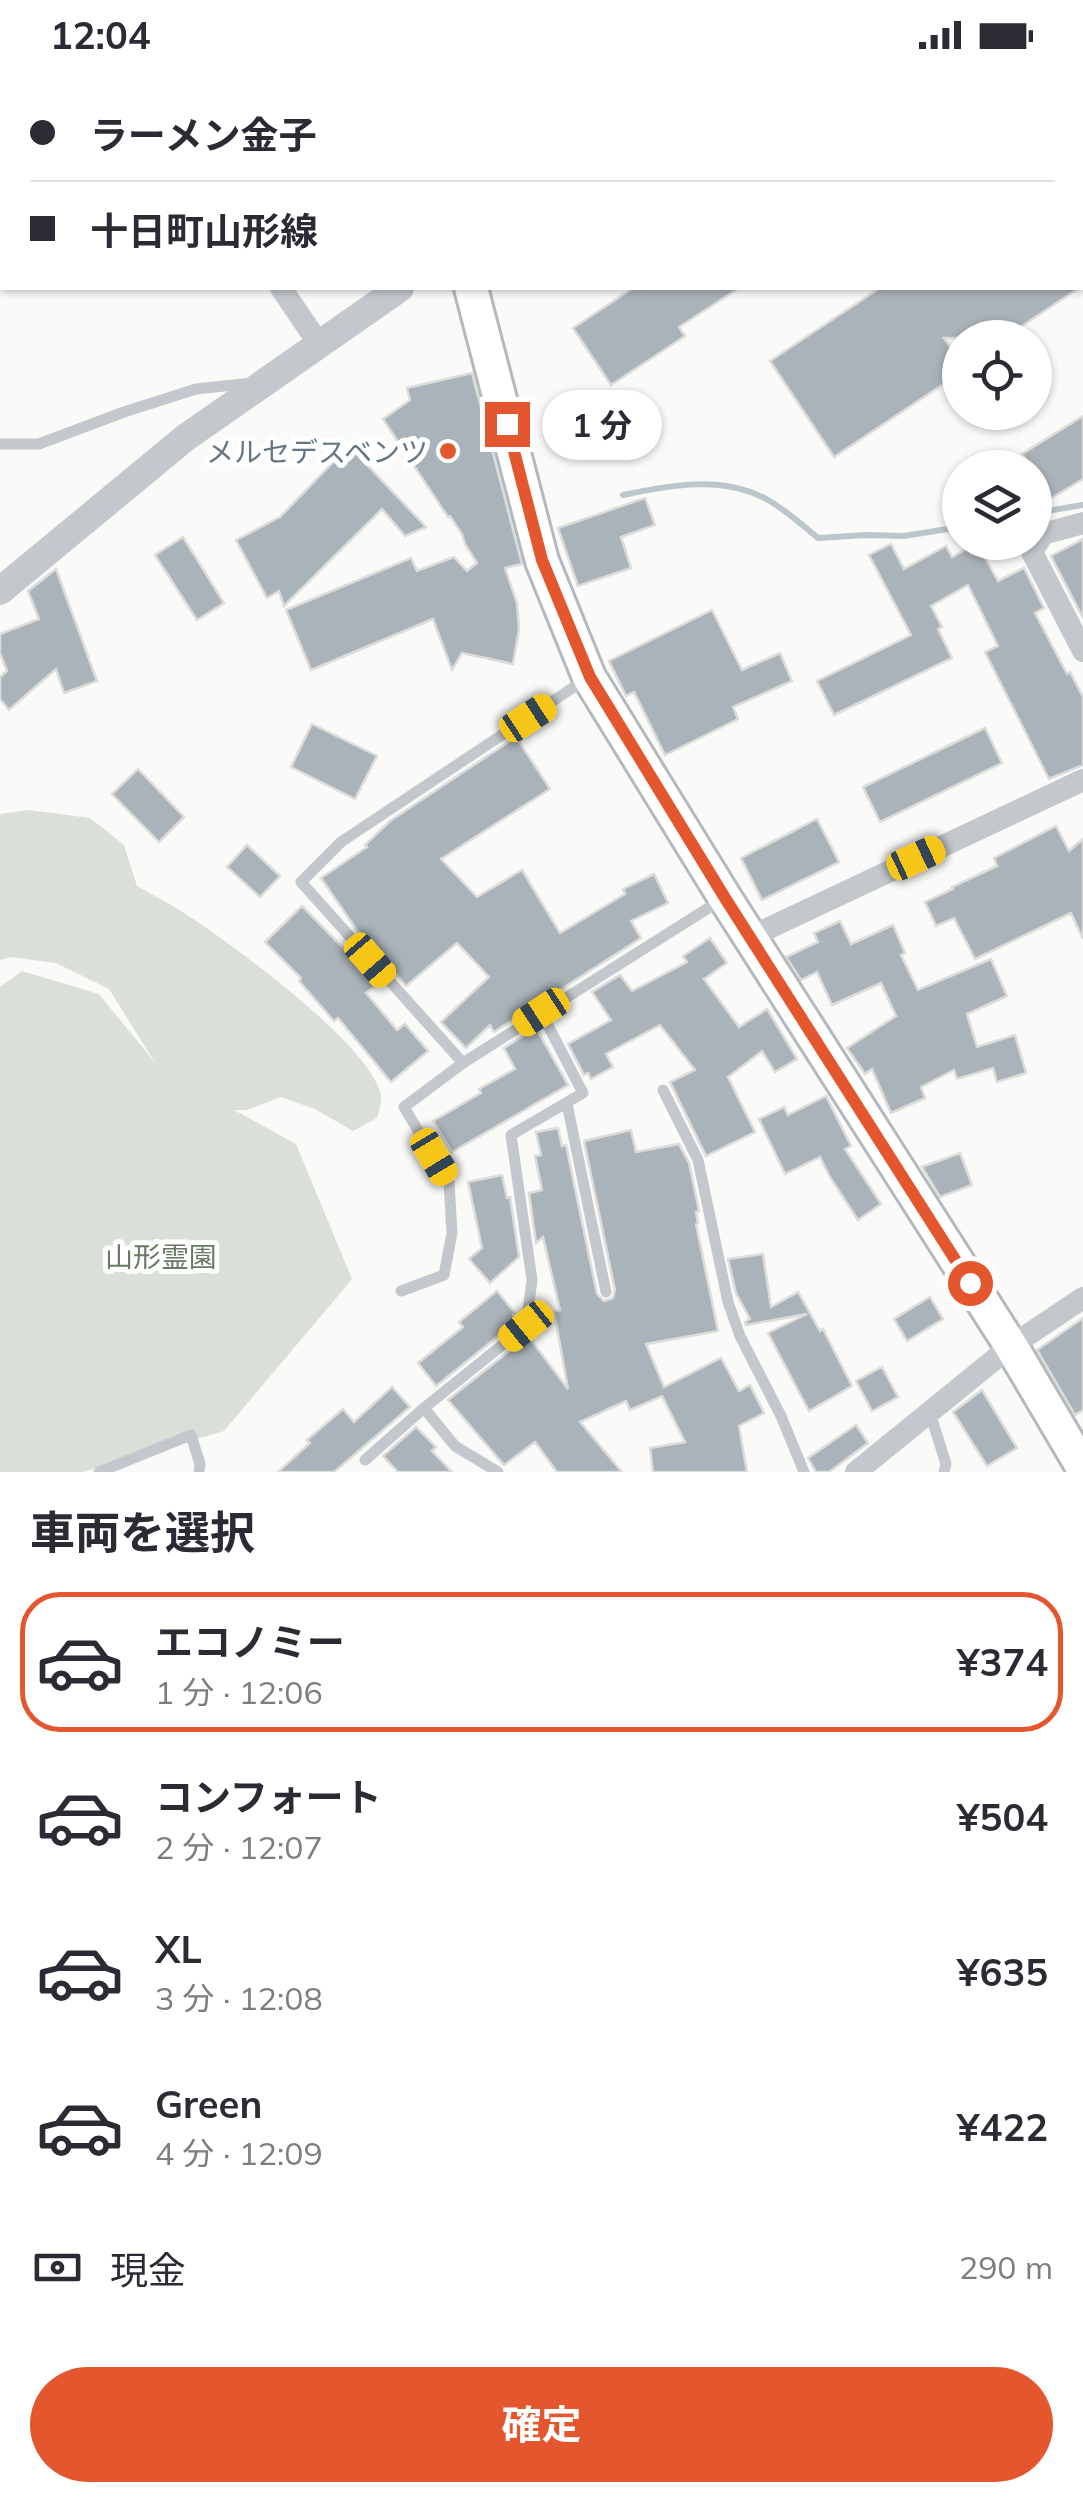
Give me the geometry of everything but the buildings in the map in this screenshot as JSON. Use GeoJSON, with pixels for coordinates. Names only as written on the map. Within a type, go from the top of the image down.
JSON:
{"type":"FeatureCollection","features":[{"type":"Feature","properties":{"kind":"main road"},"geometry":{"type":"LineString","coordinates":[[472,290],[542,560],[590,677],[1083,1468]]}},
{"type":"Feature","properties":{"kind":"street"},"geometry":{"type":"LineString","coordinates":[[282,290],[320,344]]}},
{"type":"Feature","properties":{"kind":"street"},"geometry":{"type":"LineString","coordinates":[[0,591],[185,438],[397,290]]}},
{"type":"Feature","properties":{"kind":"street"},"geometry":{"type":"LineString","coordinates":[[1083,523],[1042,534],[1032,552],[1083,650]]}},
{"type":"Feature","properties":{"kind":"street"},"geometry":{"type":"LineString","coordinates":[[750,936],[1083,780]]}},
{"type":"Feature","properties":{"kind":"street"},"geometry":{"type":"LineString","coordinates":[[856,1472],[1010,1346],[1083,1298]]}},
{"type":"Feature","properties":{"kind":"lane"},"geometry":{"type":"LineString","coordinates":[[0,444],[39,444],[196,390],[266,381]]}},
{"type":"Feature","properties":{"kind":"lane"},"geometry":{"type":"LineString","coordinates":[[462,1063],[301,882],[342,842],[590,677]]}},
{"type":"Feature","properties":{"kind":"lane"},"geometry":{"type":"LineString","coordinates":[[401,1291],[444,1275],[452,1233],[448,1182],[404,1107],[462,1063],[725,898]]}},
{"type":"Feature","properties":{"kind":"lane"},"geometry":{"type":"LineString","coordinates":[[366,1460],[526,1326],[532,1280],[511,1135],[582,1093],[541,1012]]}},
{"type":"Feature","properties":{"kind":"lane"},"geometry":{"type":"LineString","coordinates":[[663,1090],[698,1160],[728,1302],[740,1336],[781,1416],[804,1472]]}},
{"type":"Feature","properties":{"kind":"lane"},"geometry":{"type":"LineString","coordinates":[[567,1104],[606,1292]]}},
{"type":"Feature","properties":{"kind":"lane"},"geometry":{"type":"LineString","coordinates":[[424,1408],[455,1446],[498,1472]]}},
{"type":"Feature","properties":{"kind":"lane"},"geometry":{"type":"LineString","coordinates":[[930,1414],[946,1464],[944,1472]]}},
{"type":"Feature","properties":{"kind":"lane"},"geometry":{"type":"LineString","coordinates":[[99,1472],[191,1435],[199,1472]]}},
{"type":"Feature","properties":{"kind":"green space","name":"山形霊園"},"geometry":{"type":"Polygon","coordinates":[[[29,810],[90,818],[124,845],[137,886],[205,927],[295,996],[352,1049],[381,1095],[377,1118],[353,1131],[315,1109],[281,1097],[247,1110],[234,1110],[296,1144],[352,1279],[224,1431],[83,1472],[0,1472],[0,987],[22,971],[99,994],[156,1064],[109,989],[56,963],[10,957],[0,960],[0,814],[29,810]]]}},
{"type":"Feature","properties":{"kind":"waterway"},"geometry":{"type":"LineString","coordinates":[[623,495],[696,484],[733,487],[775,504],[818,538],[904,536],[942,530]]}},
{"type":"Feature","properties":{"kind":"waterway"},"geometry":{"type":"LineString","coordinates":[[1052,510],[1083,505]]}},
{"type":"Feature","properties":{"kind":"place","name":"メルセデスベンツ"},"geometry":{"type":"Point","coordinates":[448,451]}},
{"type":"Feature","properties":{"kind":"route"},"geometry":{"type":"LineString","coordinates":[[507,424],[542,560],[590,677],[725,898],[970,1283]]}}]}
